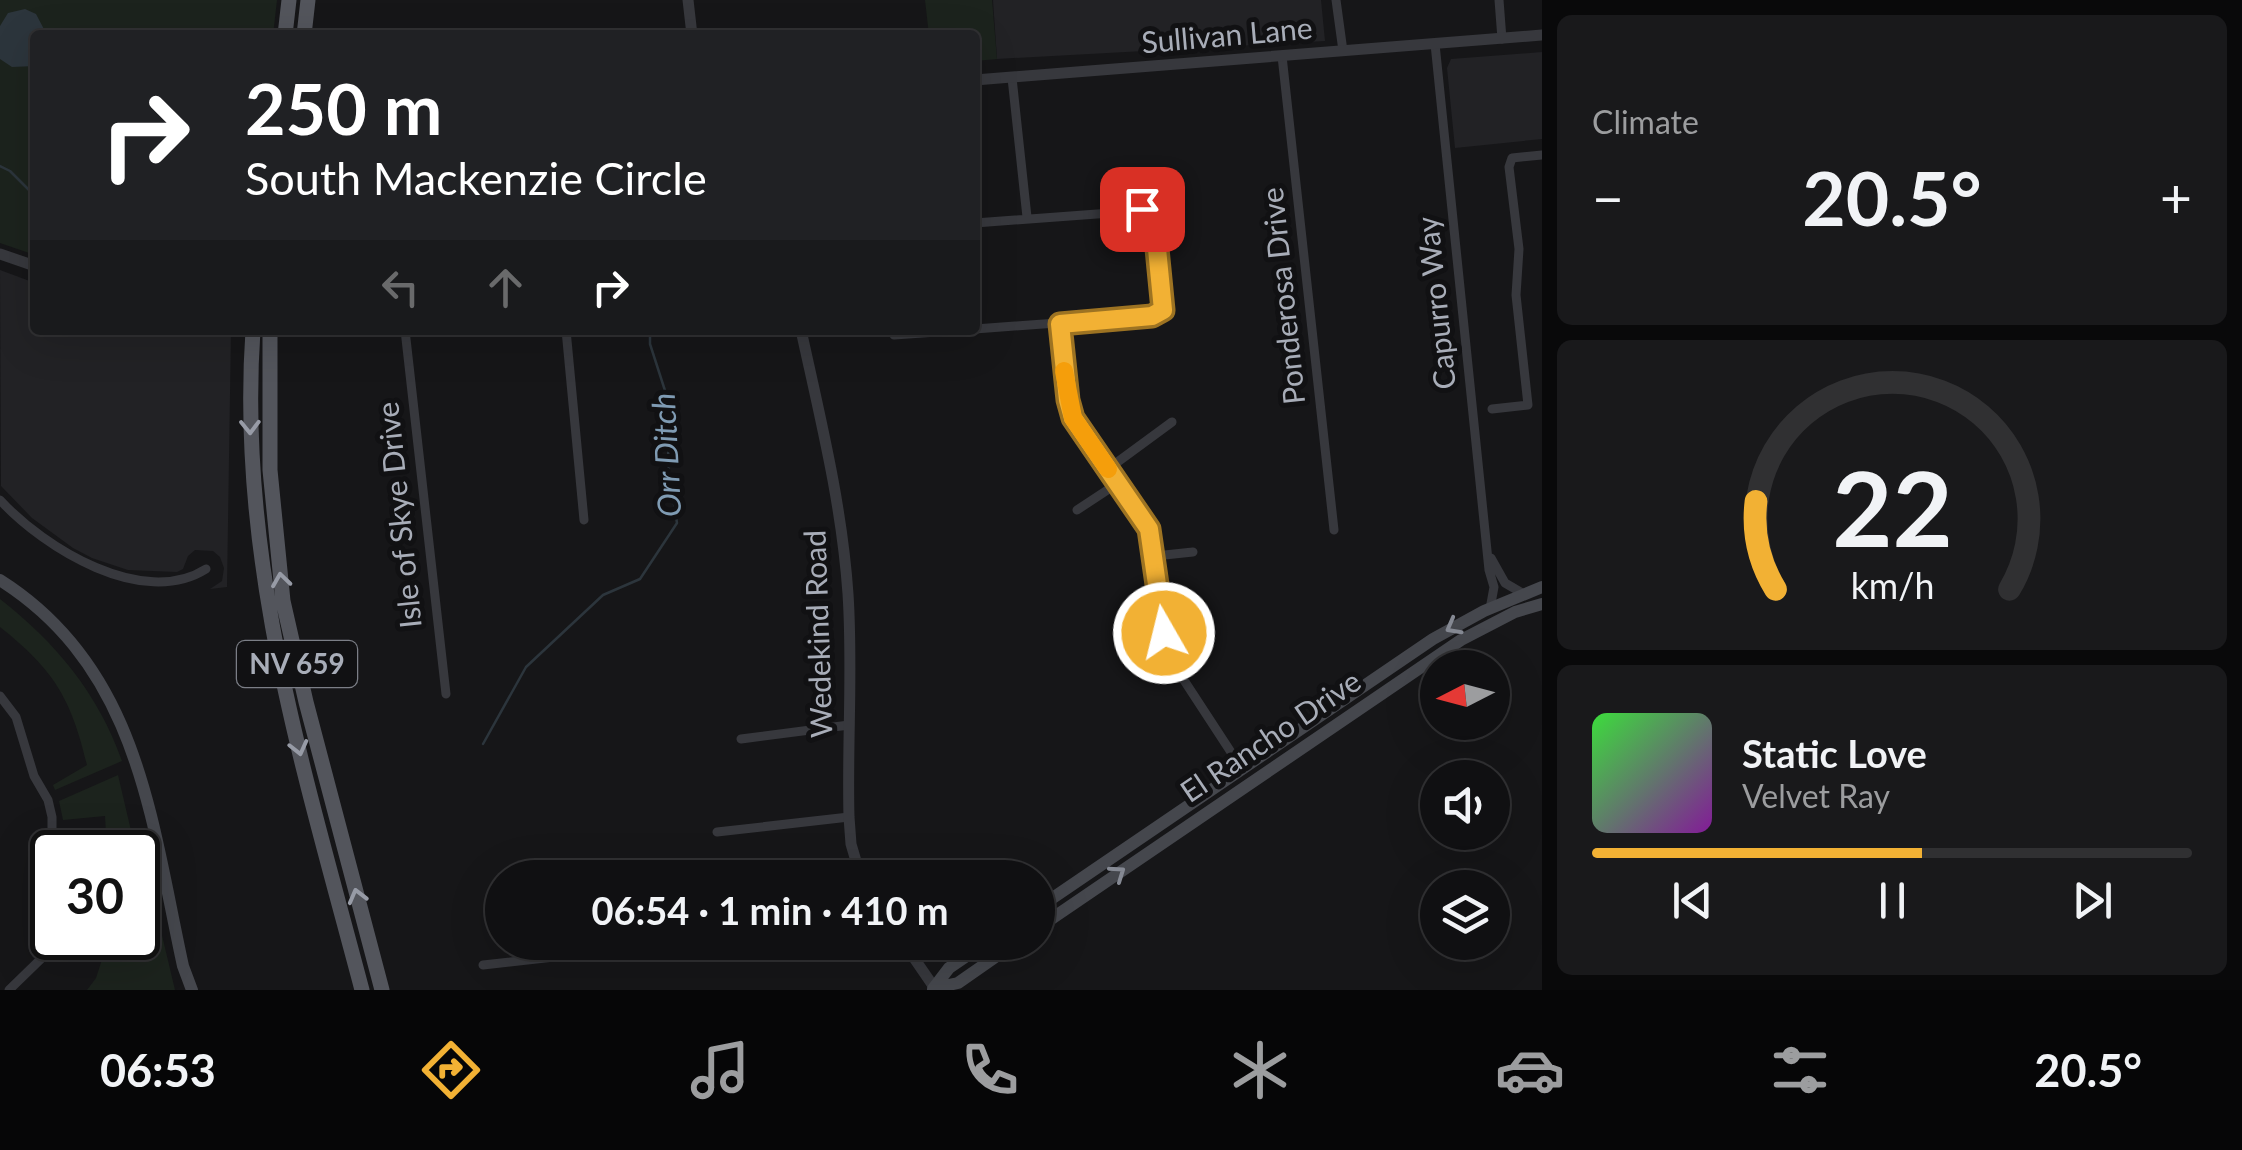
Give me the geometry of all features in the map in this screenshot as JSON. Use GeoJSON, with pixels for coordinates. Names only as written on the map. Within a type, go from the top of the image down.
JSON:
{"type":"FeatureCollection","features":[{"type":"Feature","properties":{"kind":"main road"},"geometry":{"type":"LineString","coordinates":[[286,30],[289,0]]}},
{"type":"Feature","properties":{"kind":"main road"},"geometry":{"type":"LineString","coordinates":[[305,30],[308,0]]}},
{"type":"Feature","properties":{"kind":"main road","name":"NV 659"},"geometry":{"type":"LineString","coordinates":[[252,335],[252,482],[264,592],[282,681],[362,990]]}},
{"type":"Feature","properties":{"kind":"main road","name":"NV 659"},"geometry":{"type":"LineString","coordinates":[[270,335],[270,470],[283,600],[382,990]]}},
{"type":"Feature","properties":{"kind":"main road"},"geometry":{"type":"LineString","coordinates":[[0,580],[66,636],[98,676],[123,723],[140,770],[183,966],[192,990]]}},
{"type":"Feature","properties":{"kind":"main road"},"geometry":{"type":"LineString","coordinates":[[1515,612],[1520,604],[1542,590]]}},
{"type":"Feature","properties":{"kind":"main road","name":"El Rancho Drive"},"geometry":{"type":"LineString","coordinates":[[1055,896],[1433,638],[1490,608],[1542,590]]}},
{"type":"Feature","properties":{"kind":"main road","name":"El Rancho Drive"},"geometry":{"type":"LineString","coordinates":[[1055,916],[1461,640],[1515,612],[1542,604]]}},
{"type":"Feature","properties":{"kind":"main road"},"geometry":{"type":"LineString","coordinates":[[934,989],[949,968],[961,960]]}},
{"type":"Feature","properties":{"kind":"main road"},"geometry":{"type":"LineString","coordinates":[[934,989],[958,983],[991,960]]}},
{"type":"Feature","properties":{"kind":"street"},"geometry":{"type":"LineString","coordinates":[[688,0],[691,30]]}},
{"type":"Feature","properties":{"kind":"street"},"geometry":{"type":"LineString","coordinates":[[1336,0],[1343,51]]}},
{"type":"Feature","properties":{"kind":"street"},"geometry":{"type":"LineString","coordinates":[[1499,0],[1502,38]]}},
{"type":"Feature","properties":{"kind":"street","name":"Sullivan Lane"},"geometry":{"type":"LineString","coordinates":[[980,80],[1542,35]]}},
{"type":"Feature","properties":{"kind":"street","name":"Capurro Way"},"geometry":{"type":"LineString","coordinates":[[1435,44],[1494,587],[1490,608]]}},
{"type":"Feature","properties":{"kind":"street","name":"Ponderosa Drive"},"geometry":{"type":"LineString","coordinates":[[1282,56],[1334,530]]}},
{"type":"Feature","properties":{"kind":"street"},"geometry":{"type":"LineString","coordinates":[[1012,78],[1027,218]]}},
{"type":"Feature","properties":{"kind":"street"},"geometry":{"type":"LineString","coordinates":[[1492,409],[1528,405],[1516,295],[1519,249],[1509,167],[1512,158],[1542,155]]}},
{"type":"Feature","properties":{"kind":"street"},"geometry":{"type":"LineString","coordinates":[[980,223],[1151,210],[1164,300],[1163,310],[1152,316],[980,330]]}},
{"type":"Feature","properties":{"kind":"street"},"geometry":{"type":"LineString","coordinates":[[0,254],[30,264]]}},
{"type":"Feature","properties":{"kind":"street"},"geometry":{"type":"LineString","coordinates":[[1060,324],[1066,390],[1073,418],[1149,529],[1163,626],[1176,668],[1242,769]]}},
{"type":"Feature","properties":{"kind":"street","name":"Isle of Skye Drive"},"geometry":{"type":"LineString","coordinates":[[406,335],[446,694]]}},
{"type":"Feature","properties":{"kind":"street"},"geometry":{"type":"LineString","coordinates":[[566,335],[584,520]]}},
{"type":"Feature","properties":{"kind":"street","name":"Wedekind Road"},"geometry":{"type":"LineString","coordinates":[[802,335],[845,558],[849,817],[856,860]]}},
{"type":"Feature","properties":{"kind":"street"},"geometry":{"type":"LineString","coordinates":[[1108,469],[1172,422]]}},
{"type":"Feature","properties":{"kind":"street"},"geometry":{"type":"LineString","coordinates":[[1077,510],[1118,483]]}},
{"type":"Feature","properties":{"kind":"street"},"geometry":{"type":"LineString","coordinates":[[0,500],[60,550],[100,570],[162,581],[191,579],[206,569]]}},
{"type":"Feature","properties":{"kind":"street"},"geometry":{"type":"LineString","coordinates":[[1154,556],[1194,552]]}},
{"type":"Feature","properties":{"kind":"street"},"geometry":{"type":"LineString","coordinates":[[1489,556],[1505,583],[1524,594]]}},
{"type":"Feature","properties":{"kind":"street"},"geometry":{"type":"LineString","coordinates":[[0,696],[16,717],[34,776],[48,800],[52,830]]}},
{"type":"Feature","properties":{"kind":"street"},"geometry":{"type":"LineString","coordinates":[[741,739],[850,726]]}},
{"type":"Feature","properties":{"kind":"street"},"geometry":{"type":"LineString","coordinates":[[717,832],[849,817]]}},
{"type":"Feature","properties":{"kind":"street"},"geometry":{"type":"LineString","coordinates":[[9,990],[40,960]]}},
{"type":"Feature","properties":{"kind":"street"},"geometry":{"type":"LineString","coordinates":[[483,965],[527,960]]}},
{"type":"Feature","properties":{"kind":"street"},"geometry":{"type":"LineString","coordinates":[[914,960],[934,989]]}},
{"type":"Feature","properties":{"kind":"shaded area"},"geometry":{"type":"Polygon","coordinates":[[[0,0],[277,0],[274,30],[30,30],[30,253],[0,243],[0,0]]]}},
{"type":"Feature","properties":{"kind":"shaded area"},"geometry":{"type":"Polygon","coordinates":[[[925,0],[992,0],[997,59],[980,61],[980,30],[928,30],[925,0]]]}},
{"type":"Feature","properties":{"kind":"shaded area"},"geometry":{"type":"Polygon","coordinates":[[[993,0],[1321,0],[1325,41],[997,59],[993,0]]]}},
{"type":"Feature","properties":{"kind":"shaded area"},"geometry":{"type":"Polygon","coordinates":[[[25,9],[36,14],[44,30],[30,30],[30,66],[12,67],[0,59],[0,26],[8,13],[25,9]]]}},
{"type":"Feature","properties":{"kind":"shaded area"},"geometry":{"type":"Polygon","coordinates":[[[1542,52],[1542,139],[1455,148],[1447,68],[1451,59],[1542,52]]]}},
{"type":"Feature","properties":{"kind":"shaded area"},"geometry":{"type":"Polygon","coordinates":[[[0,270],[30,281],[30,335],[231,335],[227,587],[210,589],[222,581],[224,568],[213,551],[195,550],[177,572],[128,570],[92,558],[32,518],[1,486],[0,270]]]}},
{"type":"Feature","properties":{"kind":"shaded area"},"geometry":{"type":"Polygon","coordinates":[[[0,599],[39,633],[73,671],[101,713],[122,761],[55,790],[53,785],[87,765],[81,742],[58,687],[34,657],[0,627],[0,599]]]}},
{"type":"Feature","properties":{"kind":"shaded area"},"geometry":{"type":"Polygon","coordinates":[[[118,775],[131,830],[106,830],[105,816],[63,820],[59,801],[118,775]]]}},
{"type":"Feature","properties":{"kind":"shaded area"},"geometry":{"type":"Polygon","coordinates":[[[160,927],[175,990],[87,990],[102,960],[160,960],[160,927]]]}},
{"type":"Feature","properties":{"kind":"waterway","name":"Orr Ditch"},"geometry":{"type":"LineString","coordinates":[[0,166],[30,191]]}},
{"type":"Feature","properties":{"kind":"waterway","name":"Orr Ditch"},"geometry":{"type":"LineString","coordinates":[[483,744],[526,667],[603,595],[640,579],[677,523],[668,466],[669,403],[650,335]]}},
{"type":"Feature","properties":{"kind":"slow traffic"},"geometry":{"type":"LineString","coordinates":[[1064,371],[1076,425],[1108,469]]}},
{"type":"Feature","properties":{"kind":"route"},"geometry":{"type":"LineString","coordinates":[[1142,209],[1151,210],[1154,218],[1163,310],[1152,316],[1060,324],[1068,400],[1076,425],[1149,529],[1164,633]]}}]}
